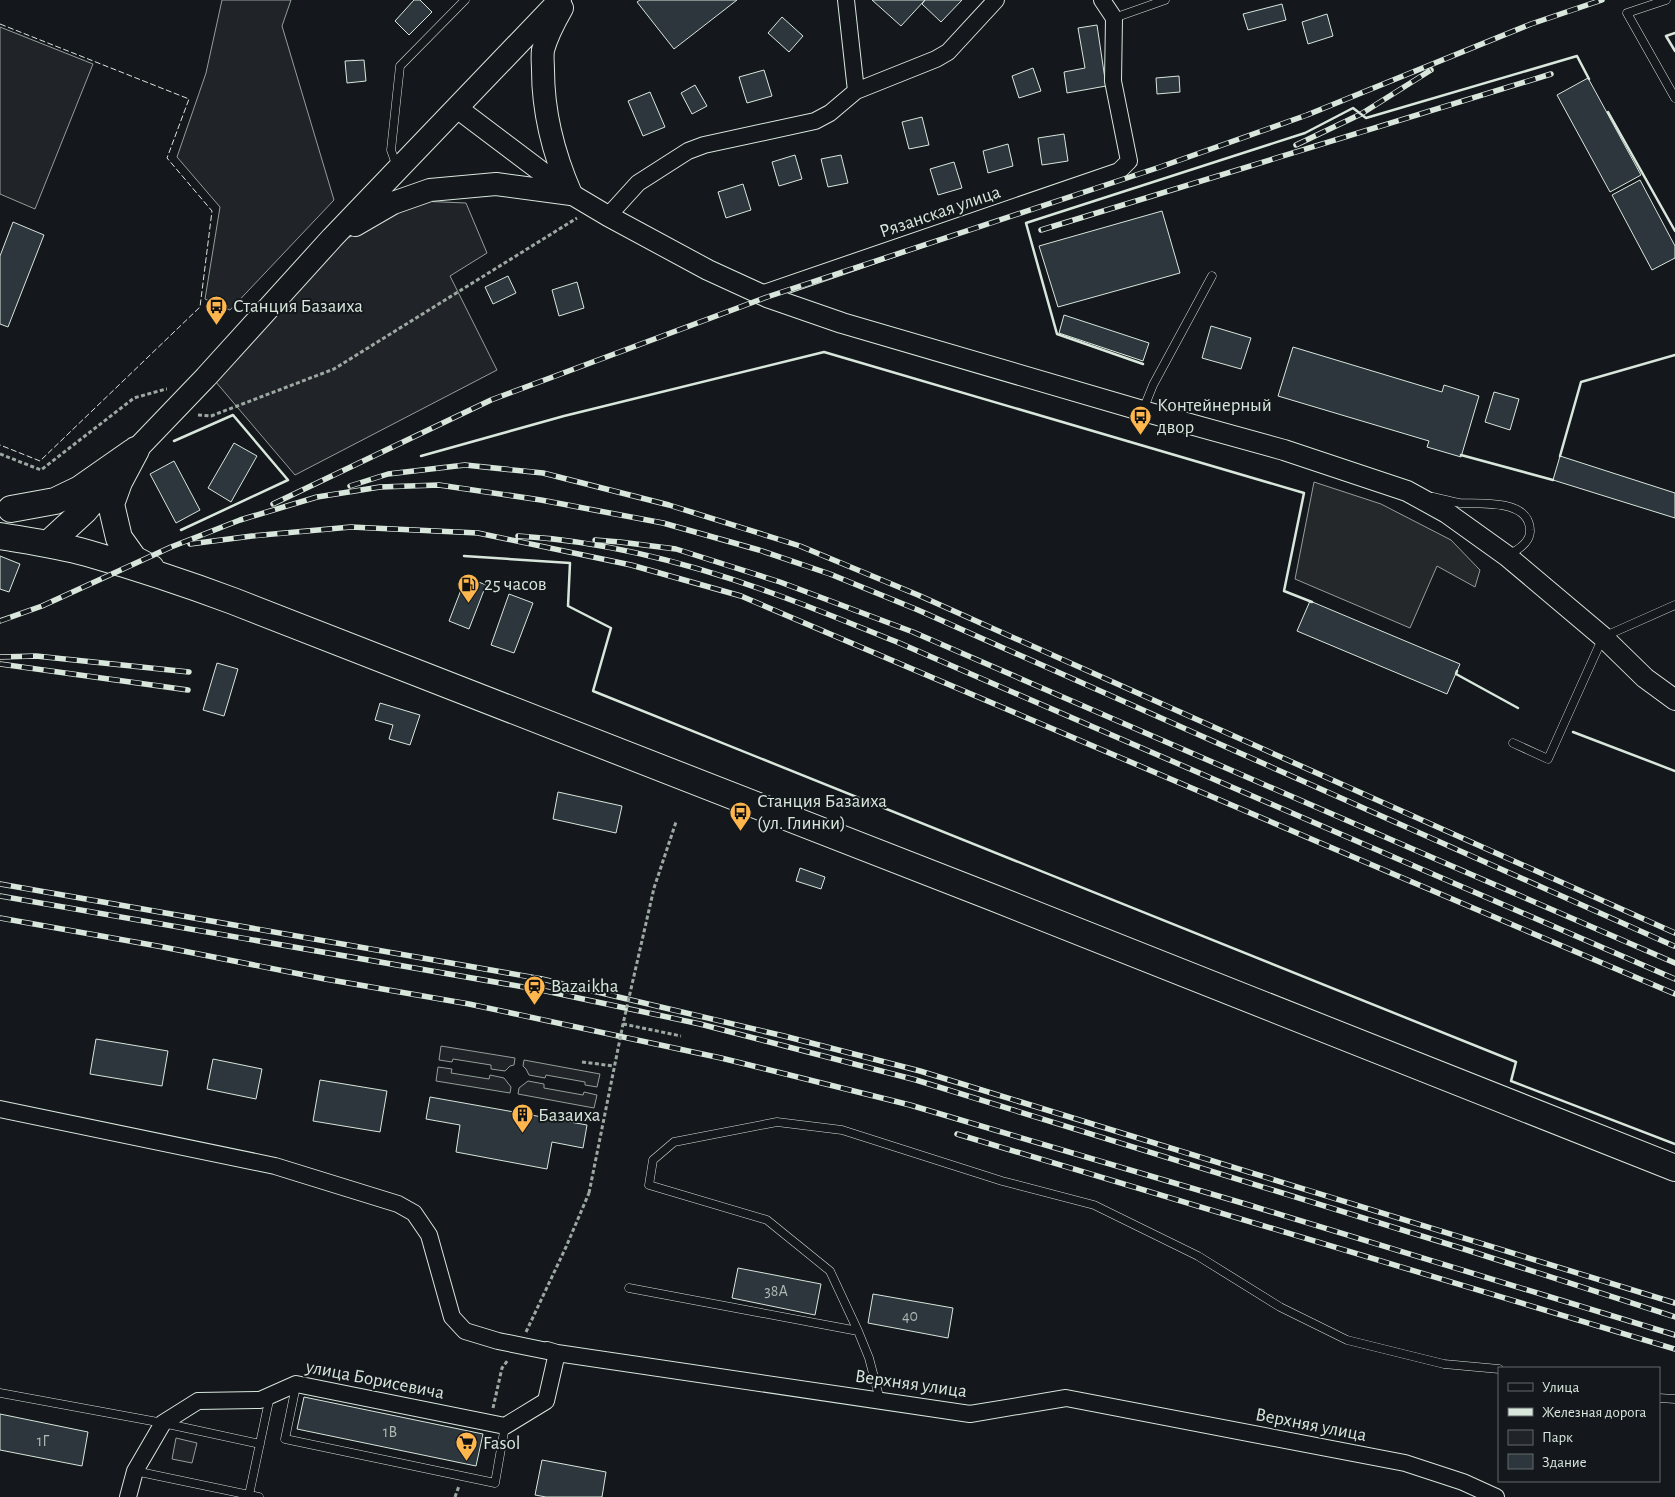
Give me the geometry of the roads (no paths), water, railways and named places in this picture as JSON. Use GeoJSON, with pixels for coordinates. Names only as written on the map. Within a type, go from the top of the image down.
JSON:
{"type":"FeatureCollection","features":[{"type":"Feature","properties":{"kind":"highway"},"geometry":{"type":"LineString","coordinates":[[6,508],[55,501],[80,489],[136,450]]}},
{"type":"Feature","properties":{"kind":"highway"},"geometry":{"type":"LineString","coordinates":[[0,536],[53,540],[84,512],[136,450]]}},
{"type":"Feature","properties":{"kind":"highway"},"geometry":{"type":"LineString","coordinates":[[136,450],[119,482],[111,504],[119,538],[134,559],[165,576]]}},
{"type":"Feature","properties":{"kind":"highway"},"geometry":{"type":"LineString","coordinates":[[6,508],[53,540],[86,553],[165,576],[672,771],[1675,1168]]}},
{"type":"Feature","properties":{"kind":"main road"},"geometry":{"type":"LineString","coordinates":[[136,450],[206,377],[332,238],[560,0]]}},
{"type":"Feature","properties":{"kind":"main road"},"geometry":{"type":"LineString","coordinates":[[566,0],[551,28],[543,53],[543,86],[553,143],[560,170],[571,194]]}},
{"type":"Feature","properties":{"kind":"main road"},"geometry":{"type":"LineString","coordinates":[[332,238],[393,203],[430,190],[496,184],[571,194]]}},
{"type":"Feature","properties":{"kind":"street"},"geometry":{"type":"LineString","coordinates":[[846,0],[856,91]]}},
{"type":"Feature","properties":{"kind":"street"},"geometry":{"type":"LineString","coordinates":[[608,216],[638,183],[688,151],[704,145],[815,121],[830,113],[856,91],[936,59],[948,52],[996,0]]}},
{"type":"Feature","properties":{"kind":"street"},"geometry":{"type":"LineString","coordinates":[[1102,0],[1114,18]]}},
{"type":"Feature","properties":{"kind":"street","name":"Рязанская улица"},"geometry":{"type":"LineString","coordinates":[[760,294],[1119,172],[1129,161],[1113,81],[1114,18]]}},
{"type":"Feature","properties":{"kind":"street"},"geometry":{"type":"LineString","coordinates":[[457,108],[571,194],[708,270],[760,294],[842,323],[1284,450],[1407,491],[1447,513],[1507,556],[1603,636],[1645,678],[1675,700]]}},
{"type":"Feature","properties":{"kind":"street"},"geometry":{"type":"LineString","coordinates":[[0,1109],[275,1166],[398,1204],[414,1214],[429,1235],[452,1317],[465,1331],[558,1353],[546,1401],[505,1426]]}},
{"type":"Feature","properties":{"kind":"street","name":"Верхняя улица"},"geometry":{"type":"LineString","coordinates":[[558,1353],[970,1414],[1066,1398],[1405,1464],[1463,1482],[1496,1497]]}},
{"type":"Feature","properties":{"kind":"street","name":"улица Борисевича"},"geometry":{"type":"LineString","coordinates":[[128,1497],[136,1471],[163,1423],[198,1402],[260,1400],[296,1384],[505,1426]]}},
{"type":"Feature","properties":{"kind":"lane"},"geometry":{"type":"LineString","coordinates":[[398,169],[391,150],[400,66],[466,0]]}},
{"type":"Feature","properties":{"kind":"lane"},"geometry":{"type":"LineString","coordinates":[[1114,18],[1164,0]]}},
{"type":"Feature","properties":{"kind":"lane"},"geometry":{"type":"LineString","coordinates":[[1666,0],[1626,12],[1675,98]]}},
{"type":"Feature","properties":{"kind":"lane"},"geometry":{"type":"LineString","coordinates":[[1143,411],[1153,385],[1212,276]]}},
{"type":"Feature","properties":{"kind":"lane"},"geometry":{"type":"LineString","coordinates":[[1407,491],[1460,503],[1475,502],[1510,506],[1523,515],[1530,523],[1530,533],[1526,542],[1517,551],[1507,556]]}},
{"type":"Feature","properties":{"kind":"lane"},"geometry":{"type":"LineString","coordinates":[[1513,742],[1548,759],[1603,636],[1675,605]]}},
{"type":"Feature","properties":{"kind":"lane"},"geometry":{"type":"LineString","coordinates":[[880,1400],[869,1358],[830,1271],[767,1220],[649,1185],[653,1160],[674,1142],[777,1122],[842,1130],[1002,1181],[1094,1205],[1198,1256],[1280,1307],[1347,1340],[1444,1364],[1498,1369]]}},
{"type":"Feature","properties":{"kind":"lane"},"geometry":{"type":"LineString","coordinates":[[629,1288],[858,1331]]}},
{"type":"Feature","properties":{"kind":"lane"},"geometry":{"type":"LineString","coordinates":[[296,1384],[285,1439],[495,1483],[505,1426]]}},
{"type":"Feature","properties":{"kind":"lane"},"geometry":{"type":"LineString","coordinates":[[0,1393],[163,1423],[260,1444]]}},
{"type":"Feature","properties":{"kind":"lane"},"geometry":{"type":"LineString","coordinates":[[249,1495],[270,1396]]}},
{"type":"Feature","properties":{"kind":"lane"},"geometry":{"type":"LineString","coordinates":[[1660,1398],[1675,1400]]}},
{"type":"Feature","properties":{"kind":"lane"},"geometry":{"type":"LineString","coordinates":[[136,1471],[259,1497]]}},
{"type":"Feature","properties":{"kind":"railway"},"geometry":{"type":"LineString","coordinates":[[273,504],[491,400],[767,297],[1160,167],[1307,115],[1531,24],[1602,0]]}},
{"type":"Feature","properties":{"kind":"railway"},"geometry":{"type":"LineString","coordinates":[[1296,145],[1361,114],[1431,70]]}},
{"type":"Feature","properties":{"kind":"railway"},"geometry":{"type":"LineString","coordinates":[[1041,230],[1551,74]]}},
{"type":"Feature","properties":{"kind":"railway"},"geometry":{"type":"LineString","coordinates":[[350,486],[388,474],[465,465],[543,473],[669,505],[800,546],[918,595],[1675,933]]}},
{"type":"Feature","properties":{"kind":"railway"},"geometry":{"type":"LineString","coordinates":[[0,621],[42,606],[171,547],[240,520],[317,497],[380,487],[439,485],[541,500],[663,523],[759,550],[830,574],[918,610],[1674,946]]}},
{"type":"Feature","properties":{"kind":"railway"},"geometry":{"type":"LineString","coordinates":[[190,544],[351,527],[478,533],[631,565],[741,596],[1675,994]]}},
{"type":"Feature","properties":{"kind":"railway"},"geometry":{"type":"LineString","coordinates":[[518,536],[582,543],[645,555],[739,581],[801,604],[897,642],[1675,979]]}},
{"type":"Feature","properties":{"kind":"railway"},"geometry":{"type":"LineString","coordinates":[[595,540],[676,549],[780,582],[913,632],[1675,963]]}},
{"type":"Feature","properties":{"kind":"railway"},"geometry":{"type":"LineString","coordinates":[[0,657],[36,656],[189,672]]}},
{"type":"Feature","properties":{"kind":"railway"},"geometry":{"type":"LineString","coordinates":[[0,664],[188,690]]}},
{"type":"Feature","properties":{"kind":"railway"},"geometry":{"type":"LineString","coordinates":[[0,884],[542,979],[784,1036],[920,1071],[1675,1303]]}},
{"type":"Feature","properties":{"kind":"railway"},"geometry":{"type":"LineString","coordinates":[[0,896],[541,990],[700,1024],[916,1080],[1467,1250],[1675,1317]]}},
{"type":"Feature","properties":{"kind":"railway"},"geometry":{"type":"LineString","coordinates":[[0,918],[469,1004],[721,1058],[910,1105],[1249,1205],[1675,1335]]}},
{"type":"Feature","properties":{"kind":"railway"},"geometry":{"type":"LineString","coordinates":[[957,1134],[1675,1349]]}},
{"type":"Feature","properties":{"kind":"place","name":"Станция Базаиха"},"geometry":{"type":"Point","coordinates":[217,325]}},
{"type":"Feature","properties":{"kind":"place","name":"Контейнерный двор"},"geometry":{"type":"Point","coordinates":[1141,435]}},
{"type":"Feature","properties":{"kind":"place","name":"25 часов"},"geometry":{"type":"Point","coordinates":[468,603]}},
{"type":"Feature","properties":{"kind":"place","name":"Станция Базаиха (ул. Глинки)"},"geometry":{"type":"Point","coordinates":[741,831]}},
{"type":"Feature","properties":{"kind":"place","name":"Bazaikha"},"geometry":{"type":"Point","coordinates":[535,1005]}},
{"type":"Feature","properties":{"kind":"place","name":"Базаиха"},"geometry":{"type":"Point","coordinates":[522,1134]}},
{"type":"Feature","properties":{"kind":"place","name":"Fasol"},"geometry":{"type":"Point","coordinates":[467,1462]}}]}
